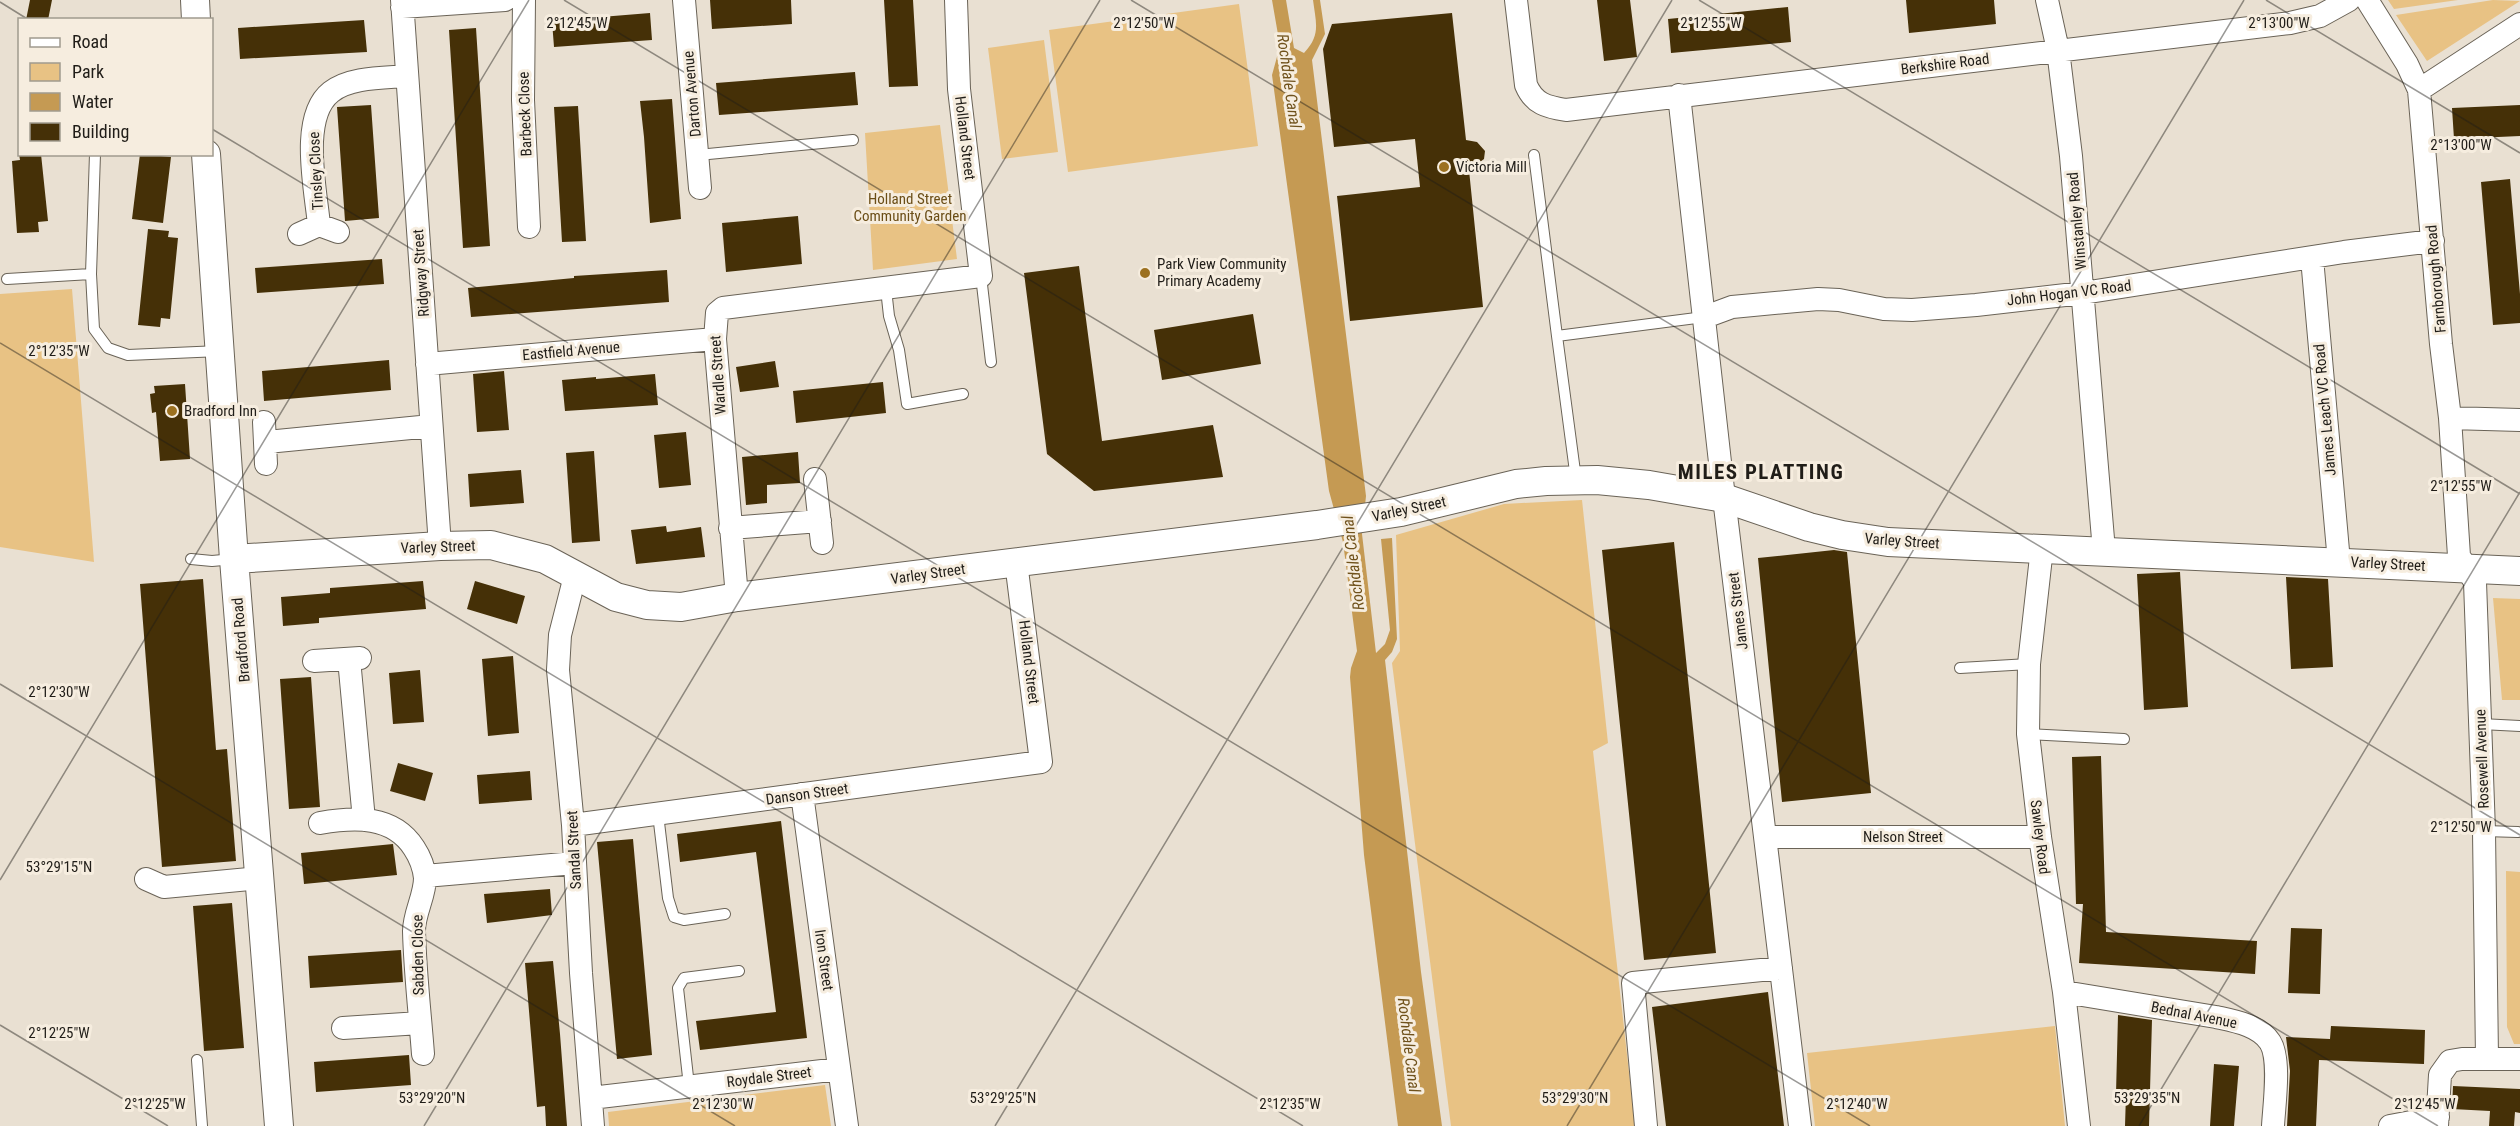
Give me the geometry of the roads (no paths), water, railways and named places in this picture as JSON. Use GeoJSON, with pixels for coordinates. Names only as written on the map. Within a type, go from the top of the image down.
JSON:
{"type":"FeatureCollection","features":[{"type":"Feature","properties":{"kind":"street"},"geometry":{"type":"LineString","coordinates":[[195,0],[196,18]]}},
{"type":"Feature","properties":{"kind":"street"},"geometry":{"type":"LineString","coordinates":[[402,3],[505,0]]}},
{"type":"Feature","properties":{"kind":"street","name":"Barbeck Close"},"geometry":{"type":"LineString","coordinates":[[524,0],[523,100],[529,227]]}},
{"type":"Feature","properties":{"kind":"street","name":"Darton Avenue"},"geometry":{"type":"LineString","coordinates":[[684,0],[700,188]]}},
{"type":"Feature","properties":{"kind":"street","name":"Holland Street"},"geometry":{"type":"LineString","coordinates":[[956,0],[959,89],[981,276]]}},
{"type":"Feature","properties":{"kind":"street","name":"Berkshire Road"},"geometry":{"type":"LineString","coordinates":[[1516,0],[1526,85],[1530,94],[1538,103],[1549,108],[1566,110],[2310,20],[2349,0]]}},
{"type":"Feature","properties":{"kind":"street","name":"Winstanley Road"},"geometry":{"type":"LineString","coordinates":[[2047,0],[2058,50],[2071,156],[2104,551]]}},
{"type":"Feature","properties":{"kind":"street","name":"Farnborough Road"},"geometry":{"type":"LineString","coordinates":[[2367,0],[2407,64],[2419,90],[2450,418],[2458,556],[2468,569]]}},
{"type":"Feature","properties":{"kind":"street","name":"Ridgway Street"},"geometry":{"type":"LineString","coordinates":[[402,3],[440,546]]}},
{"type":"Feature","properties":{"kind":"street"},"geometry":{"type":"LineString","coordinates":[[2419,90],[2520,24]]}},
{"type":"Feature","properties":{"kind":"street","name":"Tinsley Close"},"geometry":{"type":"LineString","coordinates":[[319,230],[312,147],[313,123],[320,106],[330,92],[351,83],[407,76]]}},
{"type":"Feature","properties":{"kind":"street","name":"James Street"},"geometry":{"type":"LineString","coordinates":[[1680,95],[1724,498],[1800,1126]]}},
{"type":"Feature","properties":{"kind":"street","name":"Bradford Road"},"geometry":{"type":"LineString","coordinates":[[206,156],[234,559],[279,1126]]}},
{"type":"Feature","properties":{"kind":"street","name":"John Hogan VC Road"},"geometry":{"type":"LineString","coordinates":[[1705,317],[1732,307],[1818,298],[1884,309],[1912,310],[2083,293],[2433,241]]}},
{"type":"Feature","properties":{"kind":"street","name":"James Leach VC Road"},"geometry":{"type":"LineString","coordinates":[[2312,258],[2339,562]]}},
{"type":"Feature","properties":{"kind":"street","name":"Wardle Street"},"geometry":{"type":"LineString","coordinates":[[737,597],[715,339],[717,313],[723,308],[981,276]]}},
{"type":"Feature","properties":{"kind":"street","name":"Eastfield Avenue"},"geometry":{"type":"LineString","coordinates":[[427,363],[715,339]]}},
{"type":"Feature","properties":{"kind":"street"},"geometry":{"type":"LineString","coordinates":[[2450,418],[2520,420]]}},
{"type":"Feature","properties":{"kind":"street"},"geometry":{"type":"LineString","coordinates":[[266,443],[431,426]]}},
{"type":"Feature","properties":{"kind":"street"},"geometry":{"type":"LineString","coordinates":[[730,528],[820,532],[815,479]]}},
{"type":"Feature","properties":{"kind":"street","name":"Varley Street"},"geometry":{"type":"LineString","coordinates":[[234,559],[491,545],[545,559],[616,597],[647,606],[681,607],[737,597],[1317,525],[1378,516],[1516,484],[1576,480],[1649,485],[1724,498],[1809,527],[1864,539],[2520,571]]}},
{"type":"Feature","properties":{"kind":"street","name":"Sawley Road"},"geometry":{"type":"LineString","coordinates":[[2042,548],[2029,664],[2028,734],[2040,837],[2064,992],[2079,1126]]}},
{"type":"Feature","properties":{"kind":"street","name":"Holland Street"},"geometry":{"type":"LineString","coordinates":[[1016,562],[1041,762]]}},
{"type":"Feature","properties":{"kind":"street","name":"Rosewell Avenue"},"geometry":{"type":"LineString","coordinates":[[2468,569],[2475,582],[2481,724],[2487,1058]]}},
{"type":"Feature","properties":{"kind":"street","name":"Sandal Street"},"geometry":{"type":"LineString","coordinates":[[574,576],[560,635],[558,670],[573,825],[594,1126]]}},
{"type":"Feature","properties":{"kind":"street"},"geometry":{"type":"LineString","coordinates":[[314,661],[355,658],[364,820]]}},
{"type":"Feature","properties":{"kind":"street","name":"Danson Street"},"geometry":{"type":"LineString","coordinates":[[573,825],[1041,762]]}},
{"type":"Feature","properties":{"kind":"street","name":"Iron Street"},"geometry":{"type":"LineString","coordinates":[[802,794],[847,1126]]}},
{"type":"Feature","properties":{"kind":"street"},"geometry":{"type":"LineString","coordinates":[[320,823],[364,820],[386,823],[404,835],[418,854],[425,876],[575,864]]}},
{"type":"Feature","properties":{"kind":"street","name":"Nelson Street"},"geometry":{"type":"LineString","coordinates":[[1766,837],[2040,837]]}},
{"type":"Feature","properties":{"kind":"street","name":"Sabden Close"},"geometry":{"type":"LineString","coordinates":[[423,1054],[414,931],[425,876]]}},
{"type":"Feature","properties":{"kind":"street"},"geometry":{"type":"LineString","coordinates":[[146,879],[164,887],[260,878]]}},
{"type":"Feature","properties":{"kind":"street"},"geometry":{"type":"LineString","coordinates":[[1646,1126],[1633,983],[1781,968]]}},
{"type":"Feature","properties":{"kind":"street","name":"Bednal Avenue"},"geometry":{"type":"LineString","coordinates":[[2064,992],[2238,1022],[2258,1031],[2270,1042],[2274,1056],[2273,1126]]}},
{"type":"Feature","properties":{"kind":"street"},"geometry":{"type":"LineString","coordinates":[[343,1028],[420,1023]]}},
{"type":"Feature","properties":{"kind":"street"},"geometry":{"type":"LineString","coordinates":[[2390,1126],[2437,1121],[2438,1086],[2445,1066],[2450,1061],[2487,1058],[2520,1059]]}},
{"type":"Feature","properties":{"kind":"street","name":"Roydale Street"},"geometry":{"type":"LineString","coordinates":[[591,1098],[839,1069]]}},
{"type":"Feature","properties":{"kind":"lane"},"geometry":{"type":"LineString","coordinates":[[698,155],[853,140]]}},
{"type":"Feature","properties":{"kind":"lane"},"geometry":{"type":"LineString","coordinates":[[1534,155],[1576,480]]}},
{"type":"Feature","properties":{"kind":"lane"},"geometry":{"type":"LineString","coordinates":[[95,156],[91,274],[93,329],[108,348],[128,356],[220,351]]}},
{"type":"Feature","properties":{"kind":"lane"},"geometry":{"type":"LineString","coordinates":[[7,279],[91,274]]}},
{"type":"Feature","properties":{"kind":"lane"},"geometry":{"type":"LineString","coordinates":[[981,276],[991,362]]}},
{"type":"Feature","properties":{"kind":"lane"},"geometry":{"type":"LineString","coordinates":[[886,289],[889,315],[899,350],[907,404],[963,394]]}},
{"type":"Feature","properties":{"kind":"lane"},"geometry":{"type":"LineString","coordinates":[[1557,336],[1705,317]]}},
{"type":"Feature","properties":{"kind":"lane"},"geometry":{"type":"LineString","coordinates":[[191,559],[212,561],[234,559]]}},
{"type":"Feature","properties":{"kind":"lane"},"geometry":{"type":"LineString","coordinates":[[1960,668],[2029,664]]}},
{"type":"Feature","properties":{"kind":"lane"},"geometry":{"type":"LineString","coordinates":[[2481,724],[2520,726]]}},
{"type":"Feature","properties":{"kind":"lane"},"geometry":{"type":"LineString","coordinates":[[2028,734],[2124,739]]}},
{"type":"Feature","properties":{"kind":"lane"},"geometry":{"type":"LineString","coordinates":[[658,814],[668,898],[674,917],[684,920],[725,914]]}},
{"type":"Feature","properties":{"kind":"lane"},"geometry":{"type":"LineString","coordinates":[[2484,831],[2518,832]]}},
{"type":"Feature","properties":{"kind":"lane"},"geometry":{"type":"LineString","coordinates":[[689,1086],[678,988],[680,982],[684,978],[739,971]]}},
{"type":"Feature","properties":{"kind":"lane"},"geometry":{"type":"LineString","coordinates":[[197,1060],[202,1126]]}},
{"type":"Feature","properties":{"kind":"water","name":"Rochdale Canal"},"geometry":{"type":"Polygon","coordinates":[[[1272,0],[1286,0],[1294,48],[1304,53],[1315,34],[1313,0],[1320,0],[1325,34],[1312,60],[1366,496],[1362,534],[1376,653],[1385,644],[1390,630],[1381,539],[1392,538],[1397,639],[1392,652],[1385,660],[1421,972],[1442,1126],[1398,1126],[1364,855],[1350,677],[1357,651],[1343,542],[1329,491],[1272,75],[1280,46],[1272,0]]]}},
{"type":"Feature","properties":{"kind":"place","name":"Victoria Mill"},"geometry":{"type":"Point","coordinates":[1444,167]}},
{"type":"Feature","properties":{"kind":"place","name":"Park View Community Primary Academy"},"geometry":{"type":"Point","coordinates":[1145,273]}},
{"type":"Feature","properties":{"kind":"place","name":"Bradford Inn"},"geometry":{"type":"Point","coordinates":[172,411]}},
{"type":"Feature","properties":{"kind":"district","name":"MILES PLATTING"},"geometry":{"type":"Point","coordinates":[1761,472]}},
{"type":"Feature","properties":{"kind":"park label","name":"Holland Street Community Garden"},"geometry":{"type":"Point","coordinates":[910,208]}}]}
